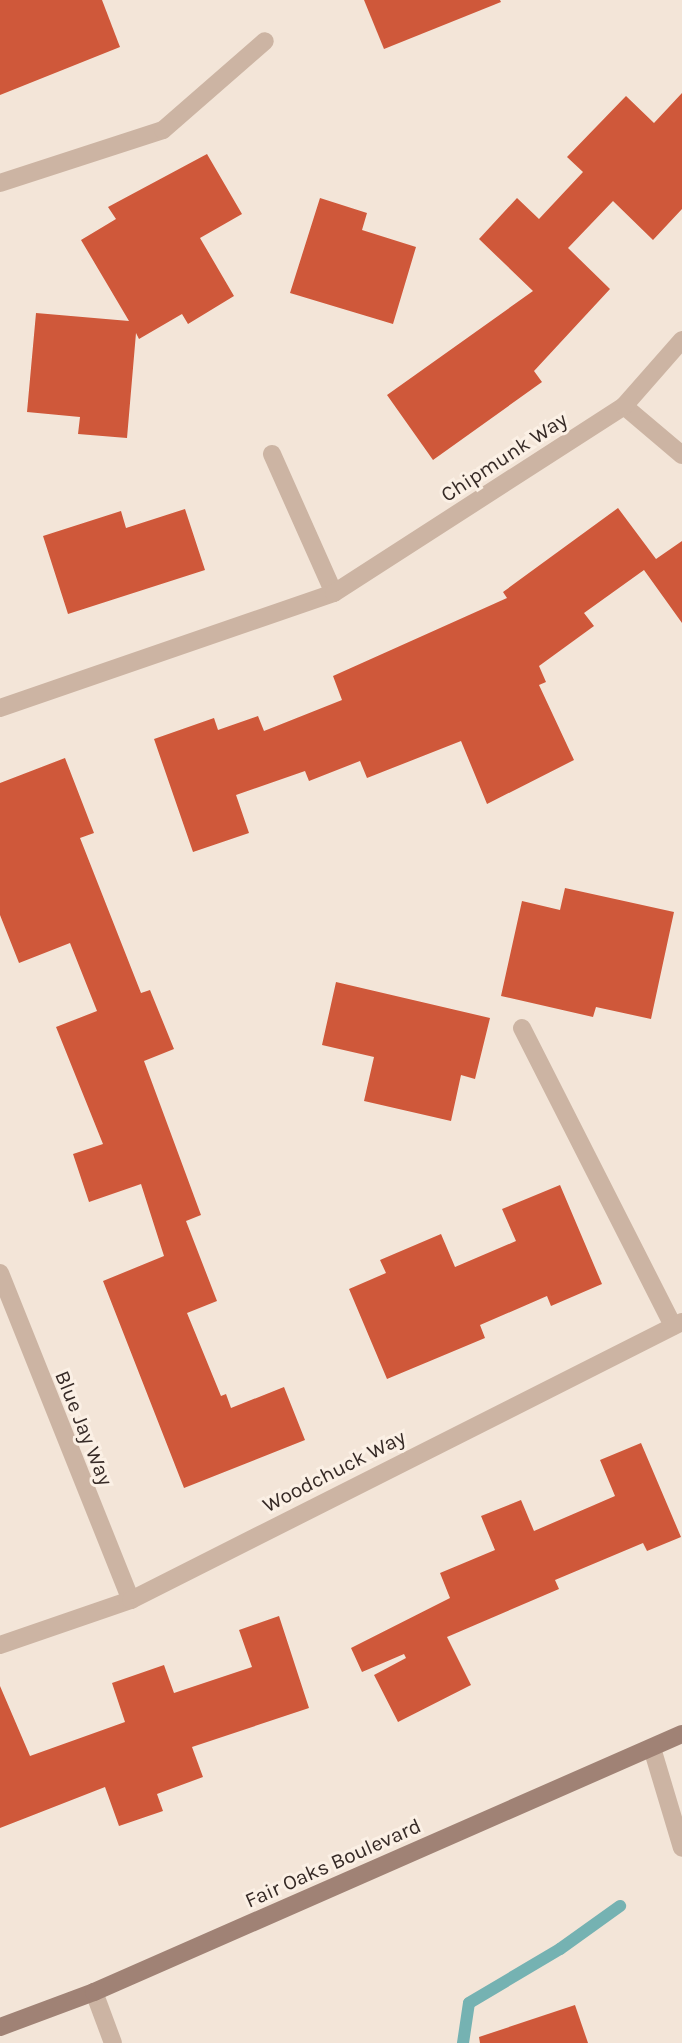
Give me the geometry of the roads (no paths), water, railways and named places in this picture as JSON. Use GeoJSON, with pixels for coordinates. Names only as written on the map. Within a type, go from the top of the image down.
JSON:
{"type":"FeatureCollection","features":[{"type":"Feature","properties":{"kind":"main road","name":"Fair Oaks Boulevard"},"geometry":{"type":"LineString","coordinates":[[0,2027],[94,1992],[682,1734]]}},
{"type":"Feature","properties":{"kind":"street"},"geometry":{"type":"LineString","coordinates":[[0,183],[163,130],[265,41]]}},
{"type":"Feature","properties":{"kind":"street","name":"Chipmunk Way"},"geometry":{"type":"LineString","coordinates":[[0,708],[334,593],[624,406],[682,340]]}},
{"type":"Feature","properties":{"kind":"street"},"geometry":{"type":"LineString","coordinates":[[624,406],[682,455]]}},
{"type":"Feature","properties":{"kind":"street"},"geometry":{"type":"LineString","coordinates":[[272,454],[334,593]]}},
{"type":"Feature","properties":{"kind":"street"},"geometry":{"type":"LineString","coordinates":[[522,1028],[678,1324]]}},
{"type":"Feature","properties":{"kind":"street","name":"Blue Jay Way"},"geometry":{"type":"LineString","coordinates":[[0,1273],[131,1600]]}},
{"type":"Feature","properties":{"kind":"street","name":"Woodchuck Way"},"geometry":{"type":"LineString","coordinates":[[0,1645],[131,1600],[678,1324]]}},
{"type":"Feature","properties":{"kind":"street"},"geometry":{"type":"LineString","coordinates":[[652,1748],[682,1848]]}},
{"type":"Feature","properties":{"kind":"street"},"geometry":{"type":"LineString","coordinates":[[94,1992],[113,2043]]}},
{"type":"Feature","properties":{"kind":"waterway"},"geometry":{"type":"LineString","coordinates":[[463,2043],[469,2003],[560,1949],[620,1906]]}}]}
